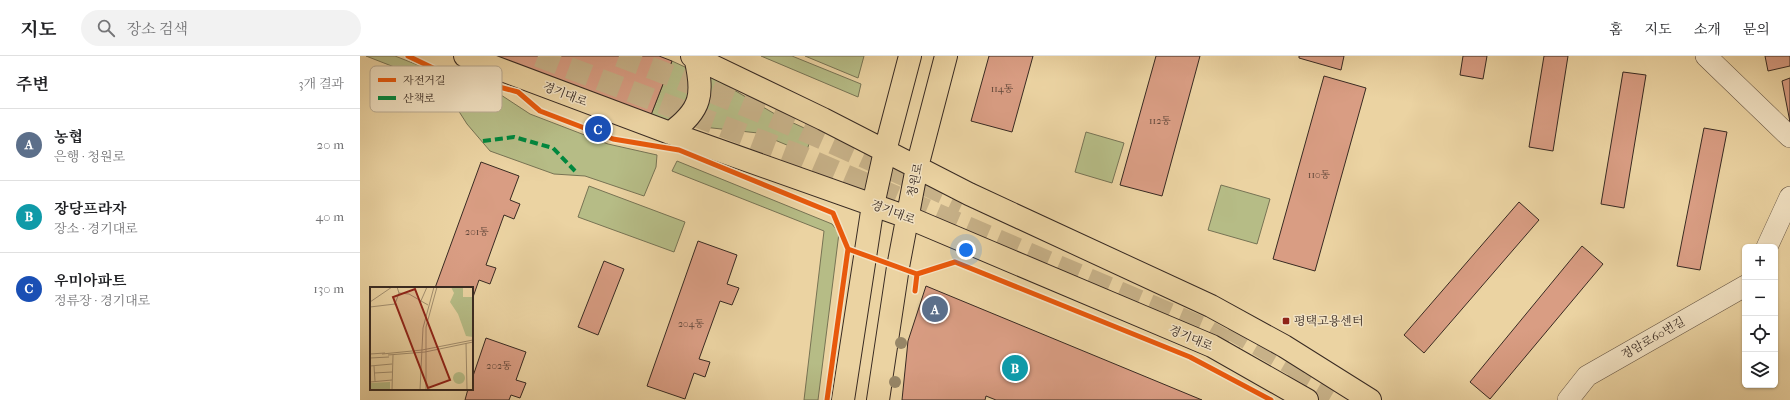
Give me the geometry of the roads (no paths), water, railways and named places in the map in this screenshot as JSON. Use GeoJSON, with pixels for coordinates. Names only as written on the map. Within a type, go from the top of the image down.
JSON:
{"type":"FeatureCollection","features":[{"type":"Feature","properties":{"kind":"main road","name":"경기대로"},"geometry":{"type":"LineString","coordinates":[[465,56],[492,66]]}},
{"type":"Feature","properties":{"kind":"main road"},"geometry":{"type":"LineString","coordinates":[[670,133],[686,121],[698,101],[700,79],[694,56]]}},
{"type":"Feature","properties":{"kind":"main road"},"geometry":{"type":"LineString","coordinates":[[694,56],[970,194],[1211,306],[1284,346],[1370,400]]}},
{"type":"Feature","properties":{"kind":"main road"},"geometry":{"type":"LineString","coordinates":[[843,400],[873,205],[885,151],[910,56]]}},
{"type":"Feature","properties":{"kind":"main road","name":"청원로"},"geometry":{"type":"LineString","coordinates":[[878,400],[907,217],[917,167],[946,56]]}},
{"type":"Feature","properties":{"kind":"main road","name":"경기대로"},"geometry":{"type":"LineString","coordinates":[[502,70],[670,133],[907,217],[1212,346],[1307,400]]}},
{"type":"Feature","properties":{"kind":"street"},"geometry":{"type":"LineString","coordinates":[[1706,56],[1790,137]]}},
{"type":"Feature","properties":{"kind":"street"},"geometry":{"type":"LineString","coordinates":[[1768,244],[1790,197]]}},
{"type":"Feature","properties":{"kind":"street","name":"정암로60번길"},"geometry":{"type":"LineString","coordinates":[[1571,399],[1587,376],[1742,288]]}},
{"type":"Feature","properties":{"kind":"tunnel"},"geometry":{"type":"LineString","coordinates":[[538,56],[798,155],[1203,328],[1239,349]]}},
{"type":"Feature","properties":{"kind":"tunnel"},"geometry":{"type":"LineString","coordinates":[[619,56],[663,72],[792,126],[963,202]]}},
{"type":"Feature","properties":{"kind":"tunnel"},"geometry":{"type":"LineString","coordinates":[[1229,328],[1312,376]]}},
{"type":"Feature","properties":{"kind":"tunnel"},"geometry":{"type":"LineString","coordinates":[[1287,376],[1329,400]]}},
{"type":"Feature","properties":{"kind":"place","name":"우미아파트"},"geometry":{"type":"Point","coordinates":[598,129]}},
{"type":"Feature","properties":{"kind":"place","name":"농협"},"geometry":{"type":"Point","coordinates":[935,309]}},
{"type":"Feature","properties":{"kind":"place","name":"평택고용센터"},"geometry":{"type":"Point","coordinates":[1286,321]}},
{"type":"Feature","properties":{"kind":"place","name":"장당프라자"},"geometry":{"type":"Point","coordinates":[1015,368]}}]}
